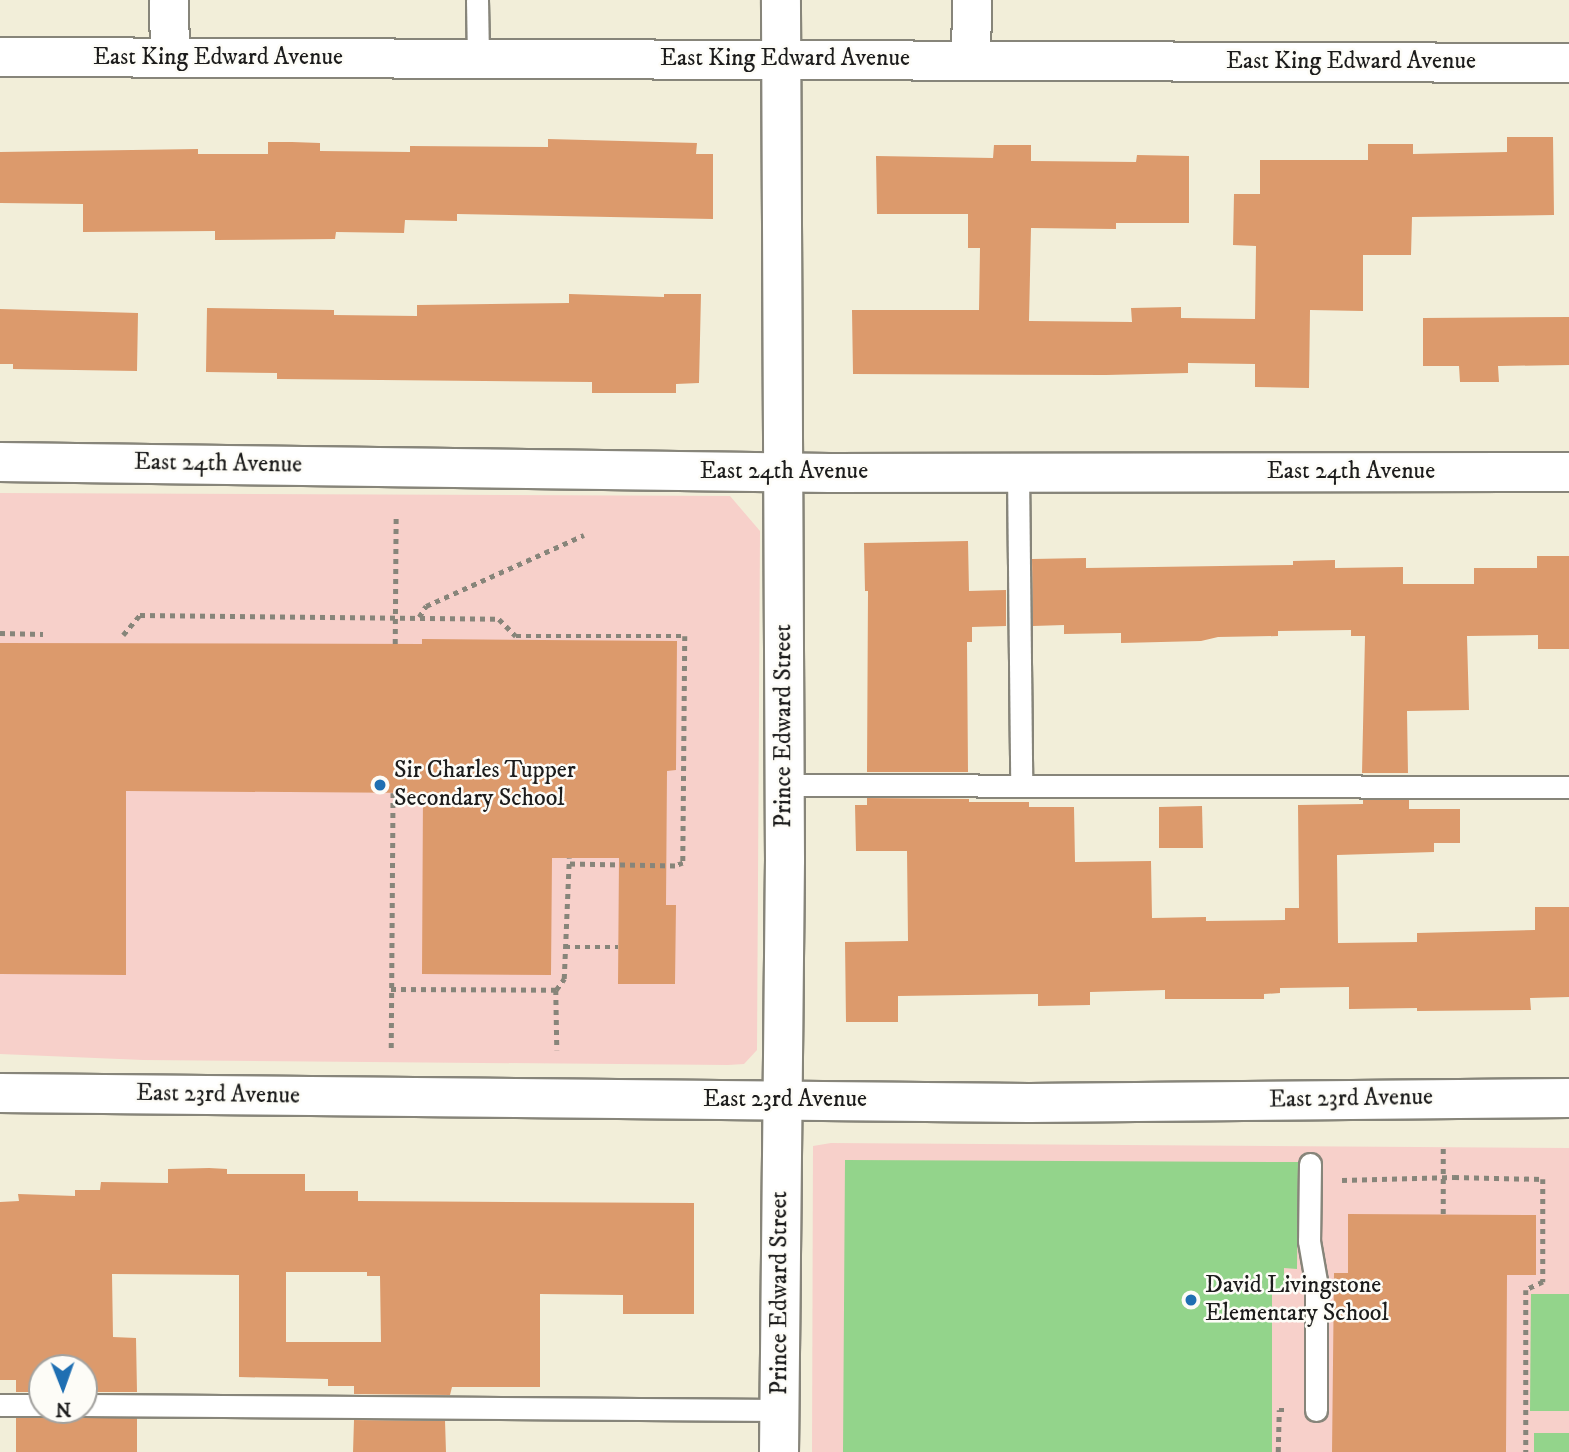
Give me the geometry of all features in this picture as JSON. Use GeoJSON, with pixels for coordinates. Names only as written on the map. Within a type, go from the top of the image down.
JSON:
{"type":"FeatureCollection","features":[{"type":"Feature","properties":{"kind":"street"},"geometry":{"type":"LineString","coordinates":[[169,0],[170,58]]}},
{"type":"Feature","properties":{"kind":"street","name":"Prince Edward Street"},"geometry":{"type":"LineString","coordinates":[[779,1452],[784,785],[781,0]]}},
{"type":"Feature","properties":{"kind":"street"},"geometry":{"type":"LineString","coordinates":[[971,60],[972,0]]}},
{"type":"Feature","properties":{"kind":"street","name":"East King Edward Avenue"},"geometry":{"type":"LineString","coordinates":[[0,57],[1569,63]]}},
{"type":"Feature","properties":{"kind":"street","name":"East 24th Avenue"},"geometry":{"type":"LineString","coordinates":[[0,462],[784,473],[1569,472]]}},
{"type":"Feature","properties":{"kind":"street","name":"East 23rd Avenue"},"geometry":{"type":"LineString","coordinates":[[0,1093],[1042,1102],[1569,1098]]}},
{"type":"Feature","properties":{"kind":"lane"},"geometry":{"type":"LineString","coordinates":[[477,0],[478,59]]}},
{"type":"Feature","properties":{"kind":"lane"},"geometry":{"type":"LineString","coordinates":[[1018,471],[1021,783]]}},
{"type":"Feature","properties":{"kind":"lane"},"geometry":{"type":"LineString","coordinates":[[784,785],[1021,783],[1569,787]]}},
{"type":"Feature","properties":{"kind":"lane"},"geometry":{"type":"LineString","coordinates":[[1310,1164],[1309,1241],[1316,1281],[1316,1410]]}},
{"type":"Feature","properties":{"kind":"lane"},"geometry":{"type":"LineString","coordinates":[[0,1405],[28,1405]]}},
{"type":"Feature","properties":{"kind":"lane"},"geometry":{"type":"LineString","coordinates":[[98,1405],[779,1410]]}},
{"type":"Feature","properties":{"kind":"path"},"geometry":{"type":"LineString","coordinates":[[395,644],[396,515]]}},
{"type":"Feature","properties":{"kind":"path"},"geometry":{"type":"LineString","coordinates":[[419,617],[426,606],[584,535]]}},
{"type":"Feature","properties":{"kind":"path"},"geometry":{"type":"LineString","coordinates":[[123,635],[140,615],[499,619],[516,636],[685,636],[683,863],[675,866],[569,861],[564,979],[556,990],[557,1050]]}},
{"type":"Feature","properties":{"kind":"path"},"geometry":{"type":"LineString","coordinates":[[0,633],[43,634]]}},
{"type":"Feature","properties":{"kind":"path"},"geometry":{"type":"LineString","coordinates":[[391,1048],[393,793]]}},
{"type":"Feature","properties":{"kind":"path"},"geometry":{"type":"LineString","coordinates":[[565,947],[618,947]]}},
{"type":"Feature","properties":{"kind":"path"},"geometry":{"type":"LineString","coordinates":[[391,989],[556,990]]}},
{"type":"Feature","properties":{"kind":"path"},"geometry":{"type":"LineString","coordinates":[[1443,1147],[1443,1214]]}},
{"type":"Feature","properties":{"kind":"path"},"geometry":{"type":"LineString","coordinates":[[1340,1180],[1443,1177],[1543,1179],[1543,1282],[1526,1290],[1525,1452]]}},
{"type":"Feature","properties":{"kind":"path"},"geometry":{"type":"LineString","coordinates":[[1278,1428],[1278,1452]]}},
{"type":"Feature","properties":{"kind":"shaded area","name":"Sir Charles Tupper Secondary School"},"geometry":{"type":"Polygon","coordinates":[[[0,493],[730,496],[760,531],[757,1050],[744,1064],[728,1065],[143,1060],[0,1054],[0,493]]]}},
{"type":"Feature","properties":{"kind":"shaded area","name":"David Livingstone Elementary School"},"geometry":{"type":"Polygon","coordinates":[[[831,1143],[1569,1148],[1569,1452],[812,1452],[813,1146],[831,1143]]]}},
{"type":"Feature","properties":{"kind":"green space"},"geometry":{"type":"Polygon","coordinates":[[[845,1160],[1298,1162],[1297,1269],[1284,1268],[1284,1293],[1272,1293],[1272,1452],[843,1452],[845,1160]]]}},
{"type":"Feature","properties":{"kind":"green space"},"geometry":{"type":"Polygon","coordinates":[[[1531,1294],[1569,1294],[1569,1411],[1530,1411],[1531,1294]]]}},
{"type":"Feature","properties":{"kind":"green space"},"geometry":{"type":"Polygon","coordinates":[[[1534,1433],[1569,1433],[1569,1452],[1534,1452],[1534,1433]]]}},
{"type":"Feature","properties":{"kind":"building"},"geometry":{"type":"Polygon","coordinates":[[[1507,137],[1553,137],[1554,215],[1412,217],[1411,255],[1363,255],[1363,311],[1310,310],[1309,388],[1255,387],[1255,364],[1188,363],[1188,373],[853,374],[852,310],[979,310],[980,248],[968,248],[968,214],[877,214],[876,156],[993,158],[994,145],[1031,145],[1031,161],[1136,162],[1137,155],[1189,156],[1189,223],[1116,223],[1116,229],[1031,228],[1029,321],[1132,322],[1131,308],[1181,307],[1181,318],[1255,319],[1256,246],[1233,245],[1234,194],[1260,194],[1260,160],[1368,160],[1368,144],[1413,144],[1413,154],[1507,152],[1507,137]]]}},
{"type":"Feature","properties":{"kind":"building"},"geometry":{"type":"Polygon","coordinates":[[[548,139],[697,143],[696,154],[713,154],[713,219],[457,214],[457,221],[405,220],[404,233],[336,232],[335,239],[215,240],[215,231],[83,232],[83,204],[0,203],[0,152],[198,149],[198,154],[268,154],[268,142],[292,142],[320,143],[320,151],[410,152],[410,146],[548,147],[548,139]]]}},
{"type":"Feature","properties":{"kind":"building"},"geometry":{"type":"Polygon","coordinates":[[[569,294],[664,297],[664,294],[701,294],[699,383],[676,384],[676,393],[592,393],[592,382],[277,379],[277,373],[206,372],[207,308],[334,310],[334,315],[417,316],[417,305],[569,303],[569,294]]]}},
{"type":"Feature","properties":{"kind":"building"},"geometry":{"type":"Polygon","coordinates":[[[0,309],[138,313],[137,371],[13,369],[13,364],[0,364],[0,309]]]}},
{"type":"Feature","properties":{"kind":"building"},"geometry":{"type":"Polygon","coordinates":[[[1569,317],[1569,365],[1498,366],[1499,382],[1460,382],[1459,366],[1423,366],[1423,318],[1569,317]]]}},
{"type":"Feature","properties":{"kind":"building"},"geometry":{"type":"Polygon","coordinates":[[[968,541],[969,591],[1006,590],[1006,626],[972,627],[972,642],[967,642],[968,772],[867,772],[868,591],[865,591],[864,543],[968,541]]]}},
{"type":"Feature","properties":{"kind":"building"},"geometry":{"type":"Polygon","coordinates":[[[1537,556],[1569,556],[1569,649],[1538,649],[1538,635],[1467,636],[1469,710],[1407,711],[1408,773],[1362,773],[1365,636],[1351,636],[1351,630],[1278,631],[1278,636],[1121,643],[1121,633],[1064,634],[1064,625],[1033,626],[1032,559],[1086,558],[1086,568],[1293,565],[1293,561],[1335,560],[1335,568],[1403,567],[1403,584],[1474,584],[1474,568],[1537,568],[1537,556]]]}},
{"type":"Feature","properties":{"kind":"building"},"geometry":{"type":"Polygon","coordinates":[[[422,639],[677,641],[676,770],[667,771],[666,905],[676,905],[675,984],[618,984],[619,858],[552,858],[551,975],[422,974],[423,793],[126,791],[126,975],[0,974],[0,643],[422,644],[422,639]]]}},
{"type":"Feature","properties":{"kind":"building"},"geometry":{"type":"Polygon","coordinates":[[[867,798],[969,799],[969,802],[1029,802],[1029,807],[1074,807],[1075,862],[1151,861],[1152,918],[1206,917],[1206,921],[1285,920],[1285,908],[1299,908],[1298,805],[1409,800],[1409,809],[1460,809],[1460,843],[1434,843],[1434,852],[1337,855],[1338,943],[1417,942],[1417,933],[1535,930],[1535,907],[1569,907],[1569,997],[1530,998],[1531,1010],[1417,1011],[1417,1008],[1349,1009],[1349,987],[1280,988],[1280,993],[1264,994],[1264,999],[1165,999],[1165,990],[1090,992],[1090,1005],[1038,1006],[1038,994],[898,996],[898,1022],[846,1022],[845,942],[908,941],[907,851],[856,851],[855,805],[867,805],[867,798]]]}},
{"type":"Feature","properties":{"kind":"building"},"geometry":{"type":"Polygon","coordinates":[[[1202,806],[1203,848],[1159,848],[1159,807],[1202,806]]]}},
{"type":"Feature","properties":{"kind":"building"},"geometry":{"type":"Polygon","coordinates":[[[209,1168],[227,1169],[227,1174],[305,1174],[305,1191],[358,1191],[358,1201],[694,1203],[694,1314],[623,1314],[623,1295],[540,1294],[540,1387],[452,1387],[450,1395],[354,1394],[354,1386],[328,1386],[328,1379],[239,1377],[239,1275],[112,1274],[113,1337],[136,1338],[137,1392],[98,1392],[98,1354],[28,1354],[28,1392],[16,1392],[16,1380],[0,1380],[0,1202],[19,1201],[18,1194],[75,1196],[75,1190],[100,1190],[101,1182],[168,1183],[168,1169],[209,1168]],[[286,1272],[286,1342],[381,1342],[380,1276],[367,1276],[367,1272],[286,1272]]]}},
{"type":"Feature","properties":{"kind":"building"},"geometry":{"type":"Polygon","coordinates":[[[1348,1214],[1536,1215],[1536,1275],[1507,1275],[1506,1452],[1332,1452],[1334,1273],[1348,1273],[1348,1214]]]}},
{"type":"Feature","properties":{"kind":"building"},"geometry":{"type":"Polygon","coordinates":[[[16,1418],[28,1418],[28,1424],[98,1424],[98,1418],[137,1418],[137,1452],[16,1452],[16,1418]]]}},
{"type":"Feature","properties":{"kind":"building"},"geometry":{"type":"Polygon","coordinates":[[[354,1420],[445,1421],[446,1452],[353,1452],[354,1420]]]}},
{"type":"Feature","properties":{"kind":"place","name":"Sir Charles Tupper Secondary School"},"geometry":{"type":"Point","coordinates":[380,785]}},
{"type":"Feature","properties":{"kind":"place","name":"David Livingstone Elementary School"},"geometry":{"type":"Point","coordinates":[1191,1300]}}]}
